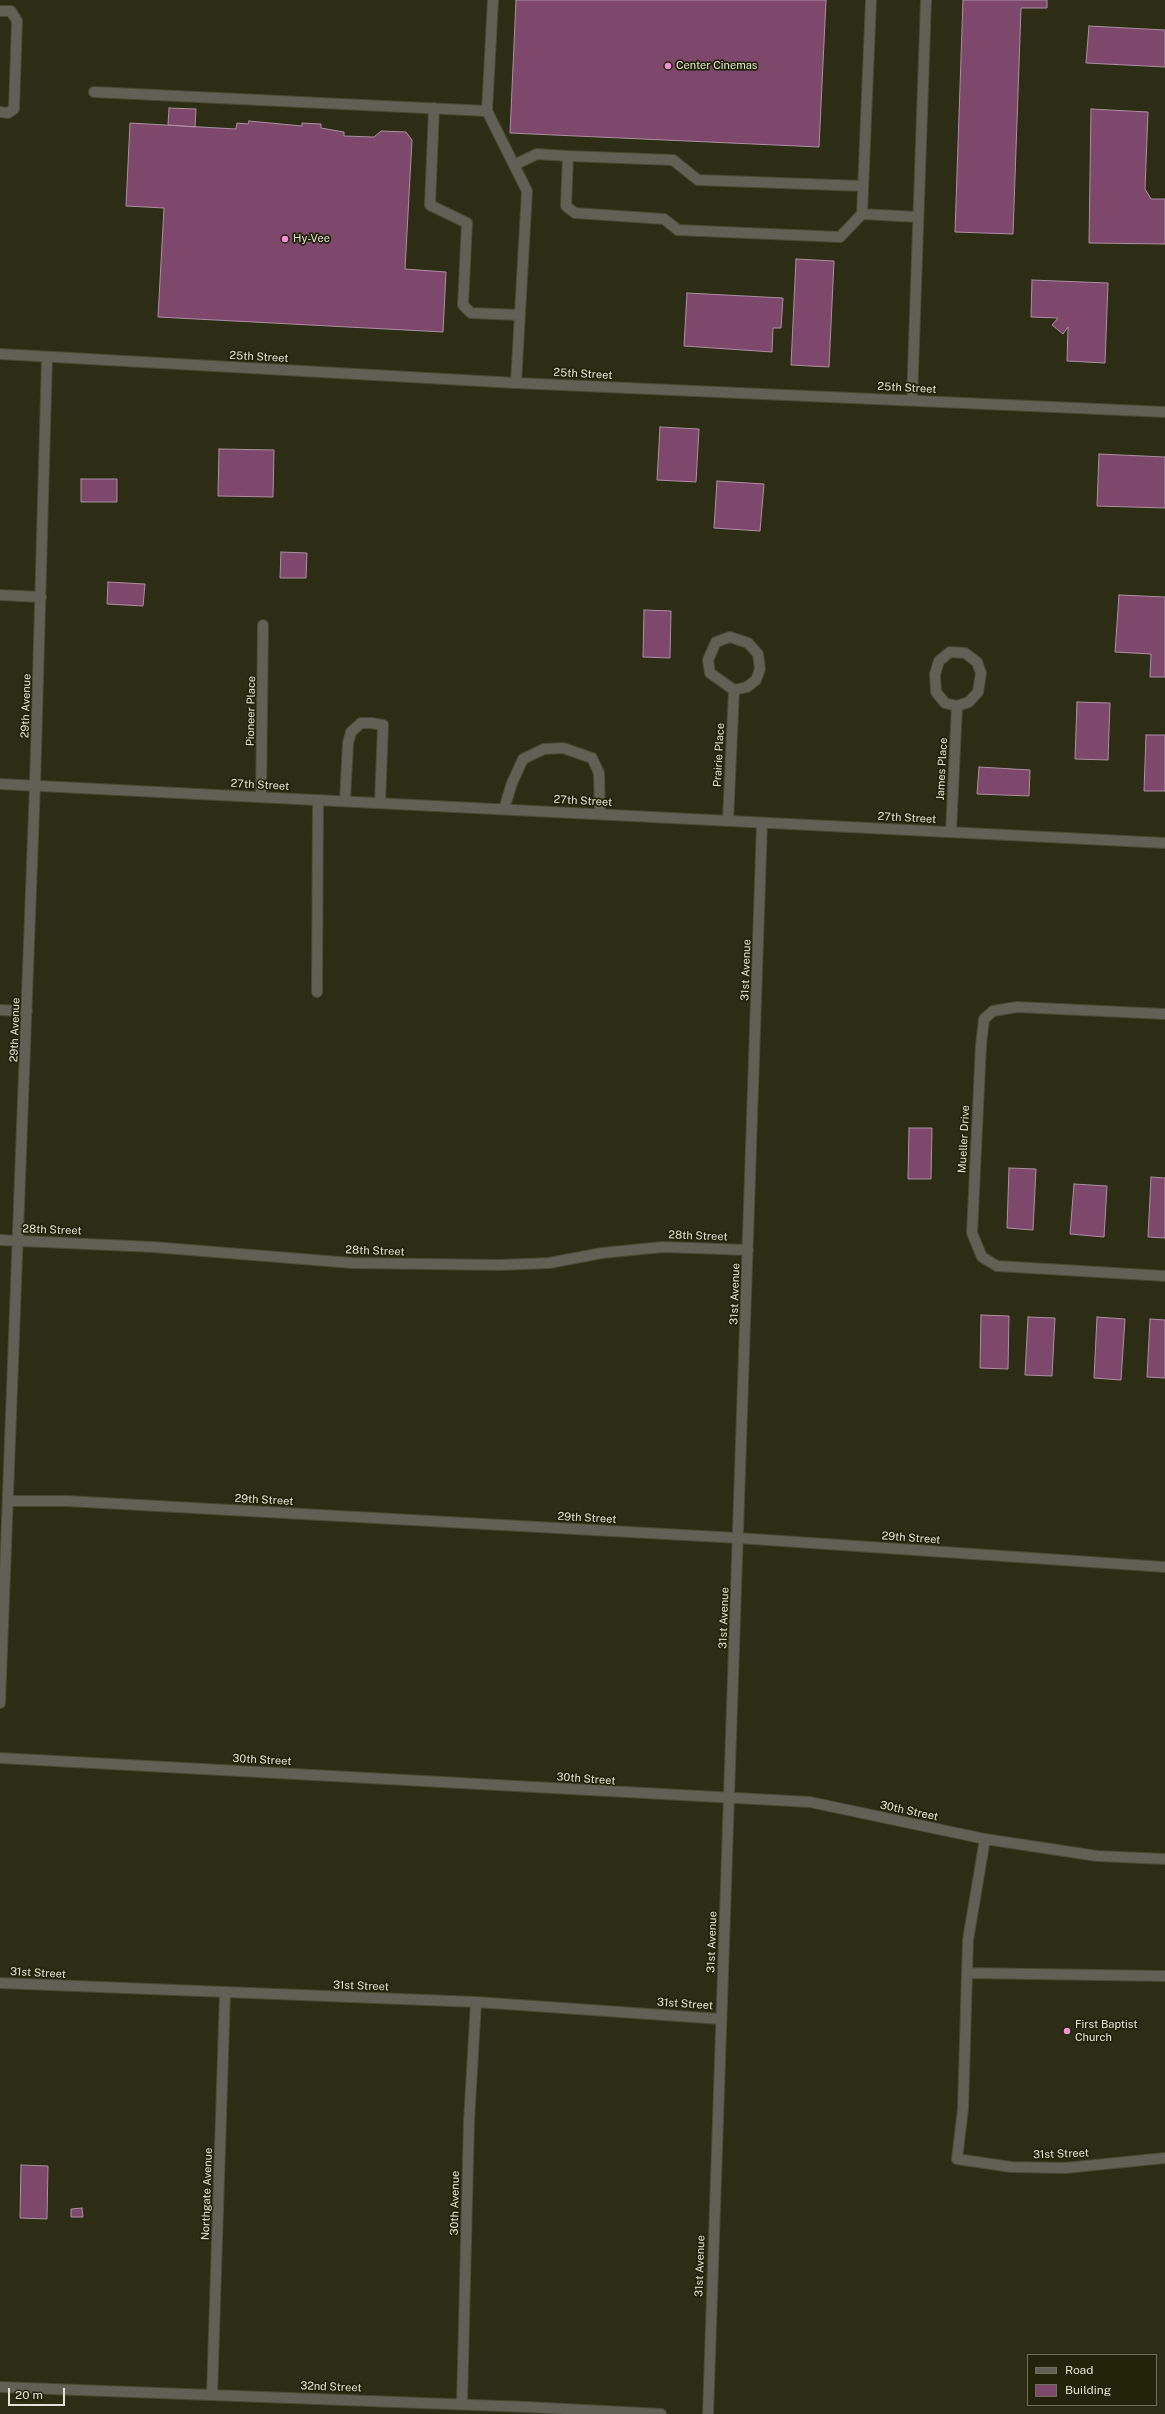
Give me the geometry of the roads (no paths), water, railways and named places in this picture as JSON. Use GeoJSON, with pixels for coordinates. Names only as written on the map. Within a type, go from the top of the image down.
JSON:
{"type":"FeatureCollection","features":[{"type":"Feature","properties":{"kind":"street"},"geometry":{"type":"LineString","coordinates":[[493,0],[487,111],[527,191],[516,383]]}},
{"type":"Feature","properties":{"kind":"street"},"geometry":{"type":"LineString","coordinates":[[568,156],[566,206],[575,213],[664,219],[678,230],[840,236],[862,214],[871,0]]}},
{"type":"Feature","properties":{"kind":"street"},"geometry":{"type":"LineString","coordinates":[[912,400],[926,0]]}},
{"type":"Feature","properties":{"kind":"street"},"geometry":{"type":"LineString","coordinates":[[0,10],[11,11],[17,20],[14,109],[8,113],[0,112]]}},
{"type":"Feature","properties":{"kind":"street"},"geometry":{"type":"LineString","coordinates":[[94,92],[487,111]]}},
{"type":"Feature","properties":{"kind":"street"},"geometry":{"type":"LineString","coordinates":[[434,108],[430,204],[467,223],[463,305],[471,312],[520,315]]}},
{"type":"Feature","properties":{"kind":"street"},"geometry":{"type":"LineString","coordinates":[[514,165],[537,154],[673,160],[698,180],[863,186]]}},
{"type":"Feature","properties":{"kind":"street"},"geometry":{"type":"LineString","coordinates":[[862,214],[918,217]]}},
{"type":"Feature","properties":{"kind":"street","name":"25th Street"},"geometry":{"type":"LineString","coordinates":[[0,354],[516,383],[1165,412]]}},
{"type":"Feature","properties":{"kind":"street","name":"29th Avenue"},"geometry":{"type":"LineString","coordinates":[[0,1703],[19,1241],[35,786],[46,357]]}},
{"type":"Feature","properties":{"kind":"street"},"geometry":{"type":"LineString","coordinates":[[0,595],[41,597]]}},
{"type":"Feature","properties":{"kind":"street","name":"Pioneer Place"},"geometry":{"type":"LineString","coordinates":[[261,797],[263,625]]}},
{"type":"Feature","properties":{"kind":"street"},"geometry":{"type":"LineString","coordinates":[[730,637],[748,643],[758,654],[760,669],[756,680],[747,687],[734,690],[710,673],[708,660],[716,642],[730,637]]}},
{"type":"Feature","properties":{"kind":"street"},"geometry":{"type":"LineString","coordinates":[[950,652],[965,653],[977,662],[981,673],[978,692],[970,702],[957,706],[945,703],[936,692],[934,674],[939,661],[950,652]]}},
{"type":"Feature","properties":{"kind":"street","name":"Prairie Place"},"geometry":{"type":"LineString","coordinates":[[728,821],[734,690]]}},
{"type":"Feature","properties":{"kind":"street","name":"James Place"},"geometry":{"type":"LineString","coordinates":[[951,832],[957,706]]}},
{"type":"Feature","properties":{"kind":"street"},"geometry":{"type":"LineString","coordinates":[[345,801],[348,743],[351,732],[361,723],[371,722],[383,724],[380,803]]}},
{"type":"Feature","properties":{"kind":"street"},"geometry":{"type":"LineString","coordinates":[[504,809],[512,783],[523,759],[544,750],[563,748],[592,758],[599,773],[600,814]]}},
{"type":"Feature","properties":{"kind":"street","name":"27th Street"},"geometry":{"type":"LineString","coordinates":[[0,784],[1165,843]]}},
{"type":"Feature","properties":{"kind":"street"},"geometry":{"type":"LineString","coordinates":[[317,992],[318,800]]}},
{"type":"Feature","properties":{"kind":"street","name":"31st Avenue"},"geometry":{"type":"LineString","coordinates":[[708,2414],[762,823]]}},
{"type":"Feature","properties":{"kind":"street","name":"Mueller Drive"},"geometry":{"type":"LineString","coordinates":[[1165,1014],[1017,1007],[993,1011],[984,1019],[981,1045],[972,1233],[982,1257],[997,1266],[1165,1276]]}},
{"type":"Feature","properties":{"kind":"street"},"geometry":{"type":"LineString","coordinates":[[0,1010],[27,1011]]}},
{"type":"Feature","properties":{"kind":"street","name":"28th Street"},"geometry":{"type":"LineString","coordinates":[[0,1240],[153,1247],[352,1263],[499,1265],[549,1263],[602,1253],[663,1247],[748,1250]]}},
{"type":"Feature","properties":{"kind":"street","name":"29th Street"},"geometry":{"type":"LineString","coordinates":[[8,1501],[67,1501],[738,1538],[1165,1567]]}},
{"type":"Feature","properties":{"kind":"street","name":"30th Street"},"geometry":{"type":"LineString","coordinates":[[0,1758],[730,1800],[810,1802],[985,1839],[1098,1856],[1165,1859]]}},
{"type":"Feature","properties":{"kind":"street"},"geometry":{"type":"LineString","coordinates":[[985,1839],[968,1940],[968,1973],[1165,1976]]}},
{"type":"Feature","properties":{"kind":"street","name":"31st Street"},"geometry":{"type":"LineString","coordinates":[[968,1973],[963,2109],[957,2159],[1011,2167],[1065,2168],[1165,2158]]}},
{"type":"Feature","properties":{"kind":"street","name":"31st Street"},"geometry":{"type":"LineString","coordinates":[[0,1983],[476,2002],[721,2018]]}},
{"type":"Feature","properties":{"kind":"street","name":"Northgate Avenue"},"geometry":{"type":"LineString","coordinates":[[212,2395],[225,1993]]}},
{"type":"Feature","properties":{"kind":"street","name":"30th Avenue"},"geometry":{"type":"LineString","coordinates":[[462,2404],[469,2121],[476,2002]]}},
{"type":"Feature","properties":{"kind":"street","name":"32nd Street"},"geometry":{"type":"LineString","coordinates":[[0,2387],[462,2404],[661,2414]]}},
{"type":"Feature","properties":{"kind":"place","name":"Center Cinemas"},"geometry":{"type":"Point","coordinates":[668,66]}},
{"type":"Feature","properties":{"kind":"place","name":"Hy-Vee"},"geometry":{"type":"Point","coordinates":[285,239]}},
{"type":"Feature","properties":{"kind":"place","name":"First Baptist Church"},"geometry":{"type":"Point","coordinates":[1067,2031]}}]}
